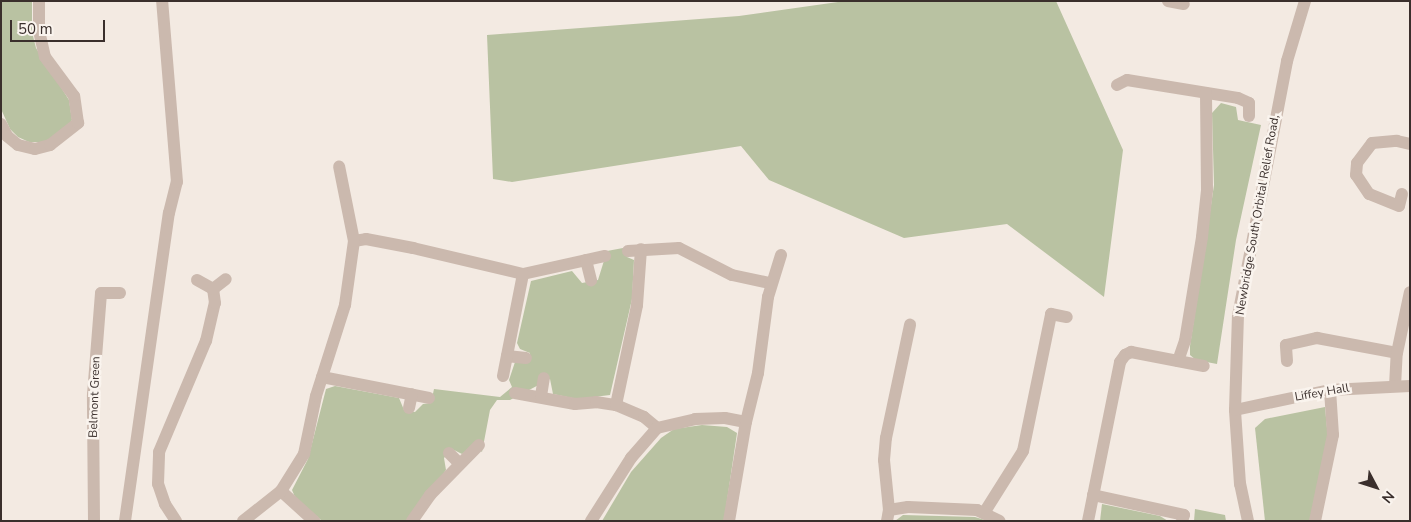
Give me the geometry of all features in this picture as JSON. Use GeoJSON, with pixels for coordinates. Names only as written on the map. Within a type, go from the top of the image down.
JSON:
{"type":"FeatureCollection","features":[{"type":"Feature","properties":{"kind":"street"},"geometry":{"type":"LineString","coordinates":[[1,124],[7,136],[18,145],[35,148],[50,145],[78,124],[74,96],[45,57],[40,37],[38,1]]}},
{"type":"Feature","properties":{"kind":"street"},"geometry":{"type":"LineString","coordinates":[[125,521],[169,213],[177,182],[162,1]]}},
{"type":"Feature","properties":{"kind":"street"},"geometry":{"type":"LineString","coordinates":[[1168,1],[1184,4]]}},
{"type":"Feature","properties":{"kind":"street","name":"Newbridge South Orbital Relief Road,"},"geometry":{"type":"LineString","coordinates":[[1248,521],[1240,484],[1235,410],[1238,316],[1287,60],[1305,1]]}},
{"type":"Feature","properties":{"kind":"street"},"geometry":{"type":"LineString","coordinates":[[1117,84],[1127,80],[1206,93],[1249,103],[1249,116]]}},
{"type":"Feature","properties":{"kind":"street"},"geometry":{"type":"LineString","coordinates":[[1178,361],[1185,341],[1203,228],[1207,190],[1206,93]]}},
{"type":"Feature","properties":{"kind":"street"},"geometry":{"type":"LineString","coordinates":[[1402,194],[1399,206],[1369,194],[1356,175],[1357,163],[1372,143],[1397,141],[1410,144]]}},
{"type":"Feature","properties":{"kind":"street"},"geometry":{"type":"LineString","coordinates":[[243,521],[281,491],[304,454],[322,377],[345,305],[354,241],[339,166]]}},
{"type":"Feature","properties":{"kind":"street"},"geometry":{"type":"LineString","coordinates":[[354,241],[366,239],[413,248],[523,274],[604,256]]}},
{"type":"Feature","properties":{"kind":"street"},"geometry":{"type":"LineString","coordinates":[[616,405],[637,305],[635,250],[679,248],[732,275],[771,283]]}},
{"type":"Feature","properties":{"kind":"street"},"geometry":{"type":"LineString","coordinates":[[729,521],[746,422],[758,373],[771,283],[782,255]]}},
{"type":"Feature","properties":{"kind":"street"},"geometry":{"type":"LineString","coordinates":[[586,260],[591,280]]}},
{"type":"Feature","properties":{"kind":"street"},"geometry":{"type":"LineString","coordinates":[[503,376],[523,274]]}},
{"type":"Feature","properties":{"kind":"street"},"geometry":{"type":"LineString","coordinates":[[213,289],[226,279]]}},
{"type":"Feature","properties":{"kind":"street"},"geometry":{"type":"LineString","coordinates":[[197,280],[213,289]]}},
{"type":"Feature","properties":{"kind":"street"},"geometry":{"type":"LineString","coordinates":[[176,521],[160,494],[157,461],[163,436],[189,385],[206,341],[215,303],[213,289]]}},
{"type":"Feature","properties":{"kind":"street"},"geometry":{"type":"LineString","coordinates":[[1395,386],[1397,353],[1410,292]]}},
{"type":"Feature","properties":{"kind":"street","name":"Belmont Green"},"geometry":{"type":"LineString","coordinates":[[94,521],[93,395],[101,293],[120,293]]}},
{"type":"Feature","properties":{"kind":"street"},"geometry":{"type":"LineString","coordinates":[[984,513],[1023,450],[1051,314],[1067,317]]}},
{"type":"Feature","properties":{"kind":"street"},"geometry":{"type":"LineString","coordinates":[[910,325],[886,438],[884,460],[888,516],[908,507],[977,510],[1000,521]]}},
{"type":"Feature","properties":{"kind":"street"},"geometry":{"type":"LineString","coordinates":[[1287,361],[1286,345],[1317,338],[1397,353]]}},
{"type":"Feature","properties":{"kind":"street"},"geometry":{"type":"LineString","coordinates":[[1088,521],[1120,362],[1131,352],[1204,366]]}},
{"type":"Feature","properties":{"kind":"street"},"geometry":{"type":"LineString","coordinates":[[507,356],[526,358]]}},
{"type":"Feature","properties":{"kind":"street"},"geometry":{"type":"LineString","coordinates":[[322,377],[429,398]]}},
{"type":"Feature","properties":{"kind":"street"},"geometry":{"type":"LineString","coordinates":[[541,396],[544,378]]}},
{"type":"Feature","properties":{"kind":"street","name":"Liffey Hall"},"geometry":{"type":"LineString","coordinates":[[1235,410],[1330,390],[1410,386]]}},
{"type":"Feature","properties":{"kind":"street"},"geometry":{"type":"LineString","coordinates":[[1315,521],[1333,435],[1330,390]]}},
{"type":"Feature","properties":{"kind":"street"},"geometry":{"type":"LineString","coordinates":[[515,393],[541,396],[575,404],[596,402],[616,405],[644,417],[657,428]]}},
{"type":"Feature","properties":{"kind":"street"},"geometry":{"type":"LineString","coordinates":[[409,408],[412,394]]}},
{"type":"Feature","properties":{"kind":"street"},"geometry":{"type":"LineString","coordinates":[[591,521],[631,458],[657,428],[695,419],[725,418],[746,422]]}},
{"type":"Feature","properties":{"kind":"street"},"geometry":{"type":"LineString","coordinates":[[412,521],[430,494],[479,445]]}},
{"type":"Feature","properties":{"kind":"street"},"geometry":{"type":"LineString","coordinates":[[449,453],[459,463]]}},
{"type":"Feature","properties":{"kind":"street"},"geometry":{"type":"LineString","coordinates":[[281,491],[314,521]]}},
{"type":"Feature","properties":{"kind":"street"},"geometry":{"type":"LineString","coordinates":[[1093,495],[1184,515],[1182,521]]}},
{"type":"Feature","properties":{"kind":"green space"},"geometry":{"type":"Polygon","coordinates":[[[1,1],[32,1],[32,32],[36,48],[69,100],[72,120],[67,128],[44,142],[29,142],[18,137],[10,129],[1,109],[1,1]]]}},
{"type":"Feature","properties":{"kind":"green space"},"geometry":{"type":"Polygon","coordinates":[[[845,1],[1056,1],[1123,150],[1104,297],[1007,224],[904,238],[769,180],[741,146],[512,182],[493,179],[487,35],[739,16],[845,1]]]}},
{"type":"Feature","properties":{"kind":"green space"},"geometry":{"type":"Polygon","coordinates":[[[1221,103],[1236,107],[1238,120],[1261,125],[1236,240],[1217,364],[1196,360],[1190,355],[1190,346],[1214,185],[1212,113],[1221,103]]]}},
{"type":"Feature","properties":{"kind":"green space"},"geometry":{"type":"Polygon","coordinates":[[[623,248],[627,257],[634,260],[632,299],[610,395],[577,399],[553,394],[550,379],[510,400],[497,400],[490,410],[482,452],[474,445],[462,454],[452,449],[444,458],[446,470],[409,521],[322,521],[295,497],[292,490],[308,459],[326,389],[335,386],[399,398],[404,410],[415,412],[423,404],[431,403],[434,389],[500,397],[512,387],[509,380],[515,362],[528,362],[530,353],[520,349],[517,343],[531,281],[572,271],[582,283],[598,280],[607,251],[623,248]]]}},
{"type":"Feature","properties":{"kind":"green space"},"geometry":{"type":"Polygon","coordinates":[[[1325,407],[1328,438],[1311,521],[1265,521],[1255,428],[1265,419],[1325,407]]]}},
{"type":"Feature","properties":{"kind":"green space"},"geometry":{"type":"Polygon","coordinates":[[[702,425],[727,427],[737,433],[724,521],[602,521],[631,472],[661,438],[674,429],[702,425]]]}},
{"type":"Feature","properties":{"kind":"green space"},"geometry":{"type":"Polygon","coordinates":[[[1102,504],[1160,516],[1168,521],[1100,521],[1102,504]]]}},
{"type":"Feature","properties":{"kind":"green space"},"geometry":{"type":"Polygon","coordinates":[[[1195,509],[1225,515],[1226,521],[1194,521],[1195,509]]]}},
{"type":"Feature","properties":{"kind":"green space"},"geometry":{"type":"Polygon","coordinates":[[[903,515],[975,517],[988,521],[895,521],[903,515]]]}}]}
